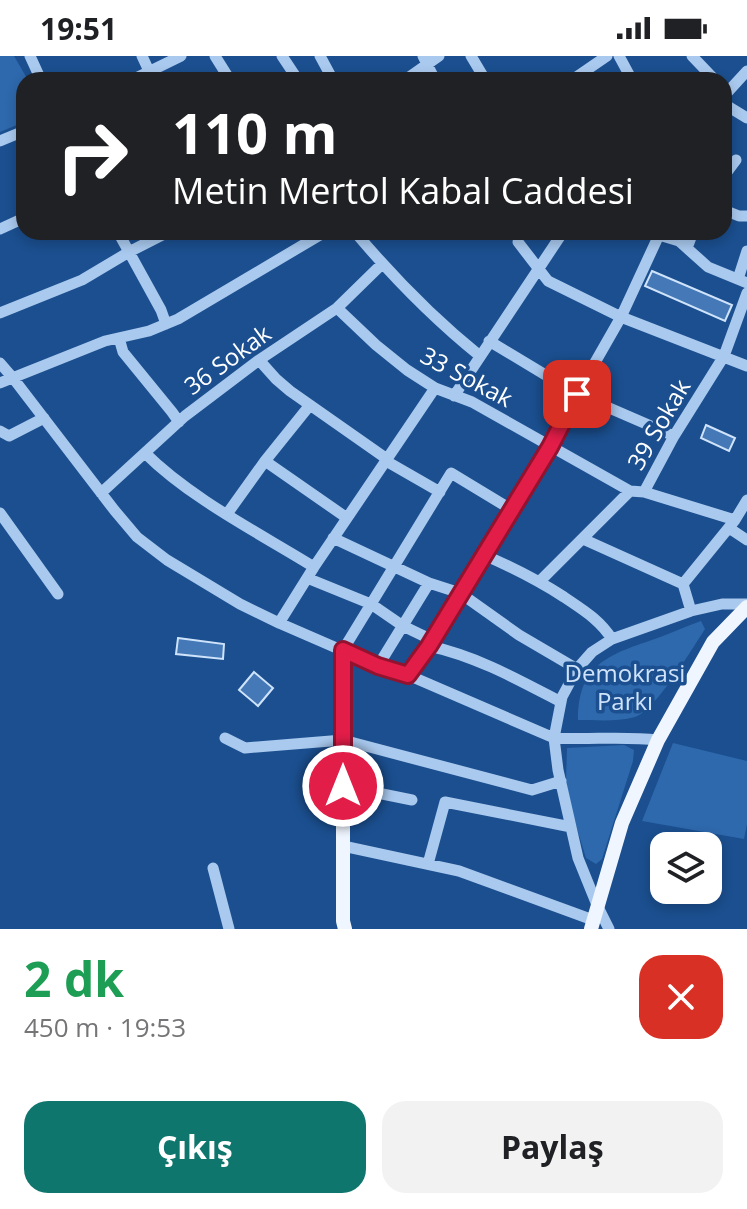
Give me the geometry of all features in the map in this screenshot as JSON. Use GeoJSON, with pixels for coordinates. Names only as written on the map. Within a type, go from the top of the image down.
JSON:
{"type":"FeatureCollection","features":[{"type":"Feature","properties":{"kind":"main road"},"geometry":{"type":"LineString","coordinates":[[594,918],[622,823],[658,740],[713,642],[747,605]]}},
{"type":"Feature","properties":{"kind":"main road"},"geometry":{"type":"LineString","coordinates":[[343,650],[345,929]]}},
{"type":"Feature","properties":{"kind":"street"},"geometry":{"type":"LineString","coordinates":[[142,56],[149,71],[181,56]]}},
{"type":"Feature","properties":{"kind":"street"},"geometry":{"type":"LineString","coordinates":[[425,60],[439,56]]}},
{"type":"Feature","properties":{"kind":"street"},"geometry":{"type":"LineString","coordinates":[[585,72],[607,56]]}},
{"type":"Feature","properties":{"kind":"street"},"geometry":{"type":"LineString","coordinates":[[692,56],[707,72]]}},
{"type":"Feature","properties":{"kind":"street"},"geometry":{"type":"LineString","coordinates":[[732,88],[747,71]]}},
{"type":"Feature","properties":{"kind":"street"},"geometry":{"type":"LineString","coordinates":[[732,103],[747,118]]}},
{"type":"Feature","properties":{"kind":"street"},"geometry":{"type":"LineString","coordinates":[[732,165],[736,160]]}},
{"type":"Feature","properties":{"kind":"street"},"geometry":{"type":"LineString","coordinates":[[122,240],[166,324]]}},
{"type":"Feature","properties":{"kind":"street"},"geometry":{"type":"LineString","coordinates":[[0,313],[82,280],[152,240]]}},
{"type":"Feature","properties":{"kind":"street"},"geometry":{"type":"LineString","coordinates":[[0,383],[105,341],[149,331],[178,319],[311,240]]}},
{"type":"Feature","properties":{"kind":"street"},"geometry":{"type":"LineString","coordinates":[[362,240],[444,327],[480,356]]}},
{"type":"Feature","properties":{"kind":"street"},"geometry":{"type":"LineString","coordinates":[[454,396],[558,240]]}},
{"type":"Feature","properties":{"kind":"street"},"geometry":{"type":"LineString","coordinates":[[408,675],[431,643],[550,447],[621,317],[652,240]]}},
{"type":"Feature","properties":{"kind":"street"},"geometry":{"type":"LineString","coordinates":[[675,240],[708,267],[742,281],[747,251]]}},
{"type":"Feature","properties":{"kind":"street"},"geometry":{"type":"LineString","coordinates":[[687,248],[690,240]]}},
{"type":"Feature","properties":{"kind":"street"},"geometry":{"type":"LineString","coordinates":[[518,242],[548,281],[621,317],[747,366]]}},
{"type":"Feature","properties":{"kind":"street","name":"36 Sokak"},"geometry":{"type":"LineString","coordinates":[[101,493],[179,422],[259,360],[337,308],[382,264]]}},
{"type":"Feature","properties":{"kind":"street","name":"39 Sokak"},"geometry":{"type":"LineString","coordinates":[[540,581],[630,491],[644,492],[674,436],[724,356],[747,293]]}},
{"type":"Feature","properties":{"kind":"street","name":"33 Sokak"},"geometry":{"type":"LineString","coordinates":[[337,308],[387,354],[435,388],[472,402],[630,491]]}},
{"type":"Feature","properties":{"kind":"street"},"geometry":{"type":"LineString","coordinates":[[119,338],[123,352],[179,422]]}},
{"type":"Feature","properties":{"kind":"street"},"geometry":{"type":"LineString","coordinates":[[489,341],[577,394],[674,436]]}},
{"type":"Feature","properties":{"kind":"street"},"geometry":{"type":"LineString","coordinates":[[259,360],[276,379],[310,405],[386,460],[440,492]]}},
{"type":"Feature","properties":{"kind":"street"},"geometry":{"type":"LineString","coordinates":[[0,363],[137,537],[167,560],[240,604],[378,666],[408,675],[554,738],[658,740]]}},
{"type":"Feature","properties":{"kind":"street"},"geometry":{"type":"LineString","coordinates":[[279,623],[435,388]]}},
{"type":"Feature","properties":{"kind":"street"},"geometry":{"type":"LineString","coordinates":[[227,514],[310,405]]}},
{"type":"Feature","properties":{"kind":"street"},"geometry":{"type":"LineString","coordinates":[[0,431],[9,436],[44,418]]}},
{"type":"Feature","properties":{"kind":"street"},"geometry":{"type":"LineString","coordinates":[[145,453],[163,471],[314,567]]}},
{"type":"Feature","properties":{"kind":"street"},"geometry":{"type":"LineString","coordinates":[[265,461],[347,518]]}},
{"type":"Feature","properties":{"kind":"street"},"geometry":{"type":"LineString","coordinates":[[343,650],[451,473],[512,510]]}},
{"type":"Feature","properties":{"kind":"street"},"geometry":{"type":"LineString","coordinates":[[644,492],[732,524],[747,540]]}},
{"type":"Feature","properties":{"kind":"street"},"geometry":{"type":"LineString","coordinates":[[683,584],[732,524],[747,500]]}},
{"type":"Feature","properties":{"kind":"street"},"geometry":{"type":"LineString","coordinates":[[0,513],[58,594]]}},
{"type":"Feature","properties":{"kind":"street"},"geometry":{"type":"LineString","coordinates":[[333,538],[429,583],[460,593],[519,635],[577,669]]}},
{"type":"Feature","properties":{"kind":"street"},"geometry":{"type":"LineString","coordinates":[[583,539],[683,584],[691,611]]}},
{"type":"Feature","properties":{"kind":"street"},"geometry":{"type":"LineString","coordinates":[[484,555],[527,573],[589,613],[612,639]]}},
{"type":"Feature","properties":{"kind":"street"},"geometry":{"type":"LineString","coordinates":[[307,578],[371,604],[431,643],[561,702]]}},
{"type":"Feature","properties":{"kind":"street"},"geometry":{"type":"LineString","coordinates":[[378,666],[429,583]]}},
{"type":"Feature","properties":{"kind":"street"},"geometry":{"type":"LineString","coordinates":[[594,918],[571,827],[554,738],[561,702],[577,669],[592,652],[612,639],[691,611],[722,604],[747,605]]}},
{"type":"Feature","properties":{"kind":"street"},"geometry":{"type":"LineString","coordinates":[[225,738],[245,748],[343,740],[532,790],[561,781]]}},
{"type":"Feature","properties":{"kind":"street"},"geometry":{"type":"LineString","coordinates":[[343,786],[412,800]]}},
{"type":"Feature","properties":{"kind":"street"},"geometry":{"type":"LineString","coordinates":[[428,864],[445,802],[571,827]]}},
{"type":"Feature","properties":{"kind":"street"},"geometry":{"type":"LineString","coordinates":[[343,846],[459,871],[594,918],[609,929]]}},
{"type":"Feature","properties":{"kind":"street"},"geometry":{"type":"LineString","coordinates":[[213,868],[229,929]]}},
{"type":"Feature","properties":{"kind":"green space"},"geometry":{"type":"Polygon","coordinates":[[[0,56],[14,56],[23,72],[16,72],[16,125],[0,132],[0,56]]]}},
{"type":"Feature","properties":{"kind":"green space","name":"Demokrasi Parkı"},"geometry":{"type":"Polygon","coordinates":[[[701,621],[705,629],[653,704],[635,717],[621,720],[578,720],[583,688],[597,667],[619,652],[701,621]]]}},
{"type":"Feature","properties":{"kind":"green space"},"geometry":{"type":"Polygon","coordinates":[[[673,743],[747,761],[747,824],[744,839],[722,835],[722,832],[704,832],[642,821],[673,743]]]}},
{"type":"Feature","properties":{"kind":"green space","name":"Demokrasi Parkı"},"geometry":{"type":"Polygon","coordinates":[[[624,745],[634,750],[633,761],[602,859],[596,864],[586,858],[571,809],[566,781],[567,748],[624,745]]]}},
{"type":"Feature","properties":{"kind":"building"},"geometry":{"type":"Polygon","coordinates":[[[652,271],[732,305],[725,321],[645,286],[652,271]]]}},
{"type":"Feature","properties":{"kind":"building"},"geometry":{"type":"Polygon","coordinates":[[[706,425],[735,438],[729,451],[701,438],[706,425]]]}},
{"type":"Feature","properties":{"kind":"building"},"geometry":{"type":"Polygon","coordinates":[[[178,638],[224,644],[223,659],[176,654],[178,638]]]}},
{"type":"Feature","properties":{"kind":"building"},"geometry":{"type":"Polygon","coordinates":[[[254,672],[273,688],[258,706],[239,690],[254,672]]]}},
{"type":"Feature","properties":{"kind":"route"},"geometry":{"type":"LineString","coordinates":[[343,786],[343,650],[408,675],[429,646],[550,447],[577,394]]}}]}
